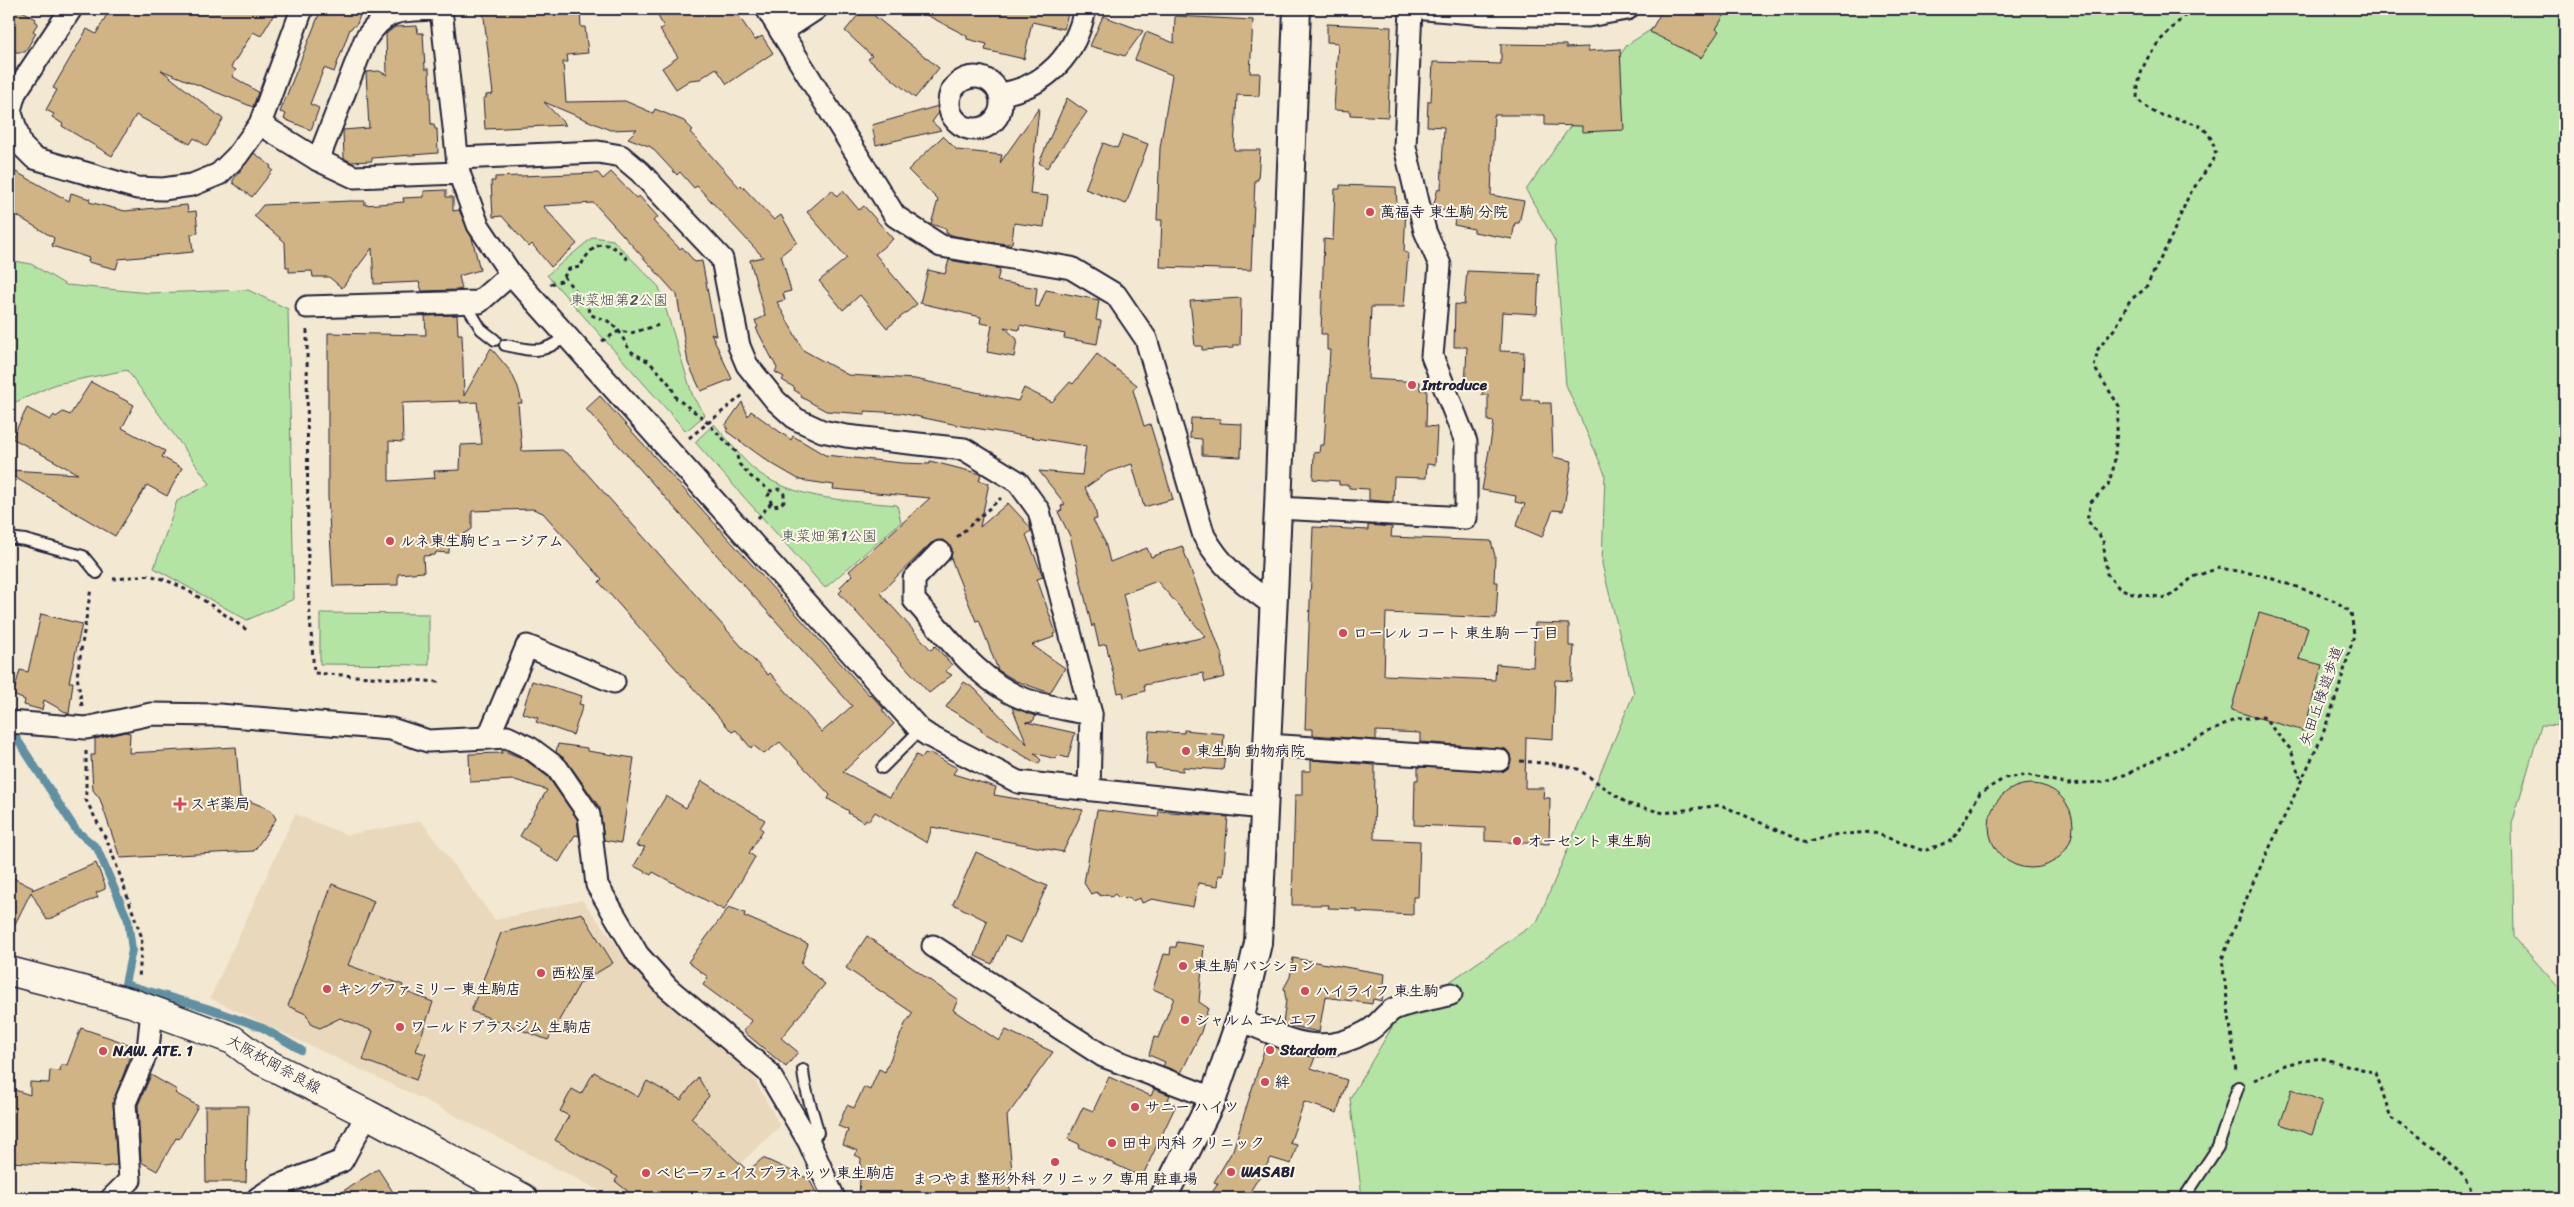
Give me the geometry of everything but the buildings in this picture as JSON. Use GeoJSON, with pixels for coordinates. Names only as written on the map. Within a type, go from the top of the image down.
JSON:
{"type":"FeatureCollection","features":[{"type":"Feature","properties":{"kind":"main road","name":"大阪枚岡奈良線"},"geometry":{"type":"LineString","coordinates":[[9,971],[142,1007],[233,1040],[258,1058],[523,1198]]}},
{"type":"Feature","properties":{"kind":"street"},"geometry":{"type":"LineString","coordinates":[[71,9],[15,93],[10,110],[12,133],[34,158],[137,188],[163,190],[192,185],[219,174],[237,156],[260,124],[302,9]]}},
{"type":"Feature","properties":{"kind":"street"},"geometry":{"type":"LineString","coordinates":[[318,160],[365,40],[376,22],[395,11],[441,9],[459,165],[478,225],[510,274],[920,730],[1018,782],[1263,808]]}},
{"type":"Feature","properties":{"kind":"street"},"geometry":{"type":"LineString","coordinates":[[767,9],[895,216],[941,246],[1072,268],[1116,295],[1146,339],[1204,536],[1216,558],[1236,577],[1272,604]]}},
{"type":"Feature","properties":{"kind":"street"},"geometry":{"type":"LineString","coordinates":[[781,32],[816,9]]}},
{"type":"Feature","properties":{"kind":"street"},"geometry":{"type":"LineString","coordinates":[[1000,94],[1020,91],[1044,78],[1068,54],[1085,9]]}},
{"type":"Feature","properties":{"kind":"street"},"geometry":{"type":"LineString","coordinates":[[1163,1198],[1213,1098],[1240,1020],[1258,943],[1263,808],[1268,745],[1272,604],[1278,508],[1297,9]]}},
{"type":"Feature","properties":{"kind":"street"},"geometry":{"type":"LineString","coordinates":[[1278,508],[1466,518],[1466,442],[1432,356],[1440,266],[1425,231],[1405,147],[1411,9]]}},
{"type":"Feature","properties":{"kind":"street"},"geometry":{"type":"LineString","coordinates":[[1425,9],[1588,16],[1627,9]]}},
{"type":"Feature","properties":{"kind":"street"},"geometry":{"type":"LineString","coordinates":[[260,124],[318,160],[354,178],[459,165],[598,152],[621,156],[640,172],[722,259],[739,346],[747,365],[759,382],[796,419],[822,431],[846,436],[964,449],[1018,482],[1039,511],[1091,714],[1089,789]]}},
{"type":"Feature","properties":{"kind":"street"},"geometry":{"type":"LineString","coordinates":[[307,307],[466,304],[479,302],[510,274]]}},
{"type":"Feature","properties":{"kind":"street"},"geometry":{"type":"LineString","coordinates":[[940,552],[914,579],[914,600],[974,665],[1002,687],[1026,700],[1091,714]]}},
{"type":"Feature","properties":{"kind":"street"},"geometry":{"type":"LineString","coordinates":[[488,738],[527,646],[614,682]]}},
{"type":"Feature","properties":{"kind":"street"},"geometry":{"type":"LineString","coordinates":[[9,722],[86,728],[152,714],[219,715],[391,729],[428,741],[507,737],[530,748],[558,768],[589,815],[597,885],[638,955],[668,988],[768,1072],[809,1142],[834,1198]]}},
{"type":"Feature","properties":{"kind":"street"},"geometry":{"type":"LineString","coordinates":[[1268,745],[1499,760]]}},
{"type":"Feature","properties":{"kind":"street"},"geometry":{"type":"LineString","coordinates":[[933,946],[1103,1056],[1213,1098]]}},
{"type":"Feature","properties":{"kind":"street"},"geometry":{"type":"LineString","coordinates":[[1240,1020],[1292,1041],[1318,1047],[1334,1045],[1366,1032],[1393,1009],[1451,994]]}},
{"type":"Feature","properties":{"kind":"street"},"geometry":{"type":"LineString","coordinates":[[112,1198],[130,1180],[125,1103],[148,1048],[142,1007]]}},
{"type":"Feature","properties":{"kind":"street"},"geometry":{"type":"LineString","coordinates":[[258,1198],[275,1187],[342,1161],[367,1114]]}},
{"type":"Feature","properties":{"kind":"lane"},"geometry":{"type":"LineString","coordinates":[[466,304],[480,329],[500,343],[538,352],[554,346],[567,336]]}},
{"type":"Feature","properties":{"kind":"lane"},"geometry":{"type":"LineString","coordinates":[[9,538],[26,540],[83,556],[97,573]]}},
{"type":"Feature","properties":{"kind":"lane"},"geometry":{"type":"LineString","coordinates":[[882,768],[920,730]]}},
{"type":"Feature","properties":{"kind":"lane"},"geometry":{"type":"LineString","coordinates":[[803,1070],[804,1087],[814,1112],[818,1133],[809,1142]]}},
{"type":"Feature","properties":{"kind":"lane"},"geometry":{"type":"LineString","coordinates":[[2184,1198],[2218,1147],[2238,1087]]}},
{"type":"Feature","properties":{"kind":"path","name":"矢田丘陵遊歩道"},"geometry":{"type":"LineString","coordinates":[[2192,9],[2159,41],[2144,61],[2137,82],[2137,99],[2154,113],[2201,126],[2214,140],[2216,156],[2189,196],[2170,240],[2145,289],[2130,300],[2116,328],[2098,349],[2094,367],[2119,406],[2114,466],[2108,485],[2090,502],[2087,520],[2102,540],[2107,574],[2119,588],[2136,594],[2168,598],[2193,577],[2219,568],[2261,575],[2335,601],[2351,612],[2354,635],[2338,692],[2321,739],[2300,779],[2252,885],[2222,959],[2238,1087]]}},
{"type":"Feature","properties":{"kind":"path"},"geometry":{"type":"LineString","coordinates":[[545,286],[561,281],[569,269],[580,267],[588,251],[599,244],[611,245],[629,261]]}},
{"type":"Feature","properties":{"kind":"path"},"geometry":{"type":"LineString","coordinates":[[564,276],[578,296],[586,302],[591,315],[608,321],[619,331],[630,351],[649,362],[671,386],[676,398],[708,423],[736,452],[738,464],[750,476],[771,491]]}},
{"type":"Feature","properties":{"kind":"path"},"geometry":{"type":"LineString","coordinates":[[307,307],[308,589],[314,673],[439,682]]}},
{"type":"Feature","properties":{"kind":"path"},"geometry":{"type":"LineString","coordinates":[[598,344],[619,331],[631,333],[659,325]]}},
{"type":"Feature","properties":{"kind":"path"},"geometry":{"type":"LineString","coordinates":[[685,442],[759,382]]}},
{"type":"Feature","properties":{"kind":"path"},"geometry":{"type":"LineString","coordinates":[[940,552],[1018,482]]}},
{"type":"Feature","properties":{"kind":"path"},"geometry":{"type":"LineString","coordinates":[[779,489],[784,494],[784,501],[780,505],[771,504],[768,496],[771,491],[779,489]]}},
{"type":"Feature","properties":{"kind":"path"},"geometry":{"type":"LineString","coordinates":[[757,520],[771,504]]}},
{"type":"Feature","properties":{"kind":"path"},"geometry":{"type":"LineString","coordinates":[[142,1007],[139,979],[142,938],[110,847],[86,800],[86,728],[77,676],[92,582],[97,573],[113,579],[150,575],[168,582],[214,607],[247,630]]}},
{"type":"Feature","properties":{"kind":"path"},"geometry":{"type":"LineString","coordinates":[[1499,760],[1554,764],[1578,769],[1628,804],[1664,813],[1721,805],[1806,843],[1832,835],[1872,832],[1924,851],[1953,840],[1980,793],[2005,778],[2028,775],[2068,784],[2102,782],[2127,774],[2236,719],[2263,717],[2291,750],[2300,779]]}},
{"type":"Feature","properties":{"kind":"path"},"geometry":{"type":"LineString","coordinates":[[2238,1087],[2286,1064],[2321,1058],[2376,1073],[2390,1118],[2422,1137],[2448,1161],[2471,1185],[2474,1198]]}},
{"type":"Feature","properties":{"kind":"shaded area"},"geometry":{"type":"Polygon","coordinates":[[[295,814],[347,835],[421,821],[495,920],[582,900],[627,959],[670,1006],[750,1071],[780,1126],[704,1198],[614,1198],[433,1104],[210,998],[295,814]]]}},
{"type":"Feature","properties":{"kind":"green space"},"geometry":{"type":"Polygon","coordinates":[[[1683,9],[2565,9],[2565,726],[2541,725],[2512,824],[2514,937],[2565,995],[2565,1198],[1768,1198],[1732,1190],[1621,1192],[1597,1198],[1362,1198],[1350,1098],[1398,1017],[1537,922],[1634,693],[1602,564],[1605,474],[1566,385],[1555,241],[1526,190],[1627,45],[1683,9]]]}},
{"type":"Feature","properties":{"kind":"green space","name":"東菜畑第2公園"},"geometry":{"type":"Polygon","coordinates":[[[593,237],[613,240],[659,287],[693,397],[705,415],[686,431],[547,275],[593,237]]]}},
{"type":"Feature","properties":{"kind":"green space"},"geometry":{"type":"Polygon","coordinates":[[[9,260],[31,264],[66,285],[149,293],[248,290],[288,309],[294,599],[247,620],[154,568],[177,501],[210,484],[127,370],[56,384],[9,405],[9,260]]]}},
{"type":"Feature","properties":{"kind":"green space","name":"東菜畑第1公園"},"geometry":{"type":"Polygon","coordinates":[[[714,424],[747,462],[759,473],[774,482],[790,489],[825,498],[897,505],[901,522],[825,588],[695,442],[714,424]]]}},
{"type":"Feature","properties":{"kind":"green space"},"geometry":{"type":"Polygon","coordinates":[[[320,613],[429,614],[429,665],[320,664],[320,613]]]}},
{"type":"Feature","properties":{"kind":"waterway"},"geometry":{"type":"LineString","coordinates":[[9,739],[17,739],[76,830],[97,848],[128,920],[132,950],[125,984],[207,1008],[263,1028],[301,1050]]}},
{"type":"Feature","properties":{"kind":"place","name":"萬福寺 東生駒 分院"},"geometry":{"type":"Point","coordinates":[1370,212]}},
{"type":"Feature","properties":{"kind":"place","name":"Introduce"},"geometry":{"type":"Point","coordinates":[1412,385]}},
{"type":"Feature","properties":{"kind":"place","name":"ルネ東生駒ビュージアム"},"geometry":{"type":"Point","coordinates":[390,541]}},
{"type":"Feature","properties":{"kind":"place","name":"ローレル コート 東生駒 一丁目"},"geometry":{"type":"Point","coordinates":[1343,633]}},
{"type":"Feature","properties":{"kind":"place","name":"東生駒 動物病院"},"geometry":{"type":"Point","coordinates":[1186,751]}},
{"type":"Feature","properties":{"kind":"place","name":"スギ薬局"},"geometry":{"type":"Point","coordinates":[180,804]}},
{"type":"Feature","properties":{"kind":"place","name":"オーセント 東生駒"},"geometry":{"type":"Point","coordinates":[1517,841]}},
{"type":"Feature","properties":{"kind":"place","name":"東生駒 パンション"},"geometry":{"type":"Point","coordinates":[1183,966]}},
{"type":"Feature","properties":{"kind":"place","name":"西松屋"},"geometry":{"type":"Point","coordinates":[541,973]}},
{"type":"Feature","properties":{"kind":"place","name":"キングファミリー 東生駒店"},"geometry":{"type":"Point","coordinates":[327,989]}},
{"type":"Feature","properties":{"kind":"place","name":"ハイライフ 東生駒"},"geometry":{"type":"Point","coordinates":[1305,991]}},
{"type":"Feature","properties":{"kind":"place","name":"シャルム エムエフ"},"geometry":{"type":"Point","coordinates":[1185,1020]}},
{"type":"Feature","properties":{"kind":"place","name":"ワールドプラスジム 生駒店"},"geometry":{"type":"Point","coordinates":[400,1027]}},
{"type":"Feature","properties":{"kind":"place","name":"Stardom"},"geometry":{"type":"Point","coordinates":[1270,1050]}},
{"type":"Feature","properties":{"kind":"place","name":"NAW. ATE. 1"},"geometry":{"type":"Point","coordinates":[103,1051]}},
{"type":"Feature","properties":{"kind":"place","name":"絆"},"geometry":{"type":"Point","coordinates":[1265,1082]}},
{"type":"Feature","properties":{"kind":"place","name":"サニー ハイツ"},"geometry":{"type":"Point","coordinates":[1135,1107]}},
{"type":"Feature","properties":{"kind":"place","name":"田中 内科 クリニック"},"geometry":{"type":"Point","coordinates":[1112,1143]}},
{"type":"Feature","properties":{"kind":"place","name":"まつやま 整形外科 クリニック 専用 駐車場"},"geometry":{"type":"Point","coordinates":[1055,1162]}},
{"type":"Feature","properties":{"kind":"place","name":"WASABI"},"geometry":{"type":"Point","coordinates":[1231,1172]}},
{"type":"Feature","properties":{"kind":"place","name":"ベビーフェイスプラネッツ 東生駒店"},"geometry":{"type":"Point","coordinates":[646,1173]}}]}
